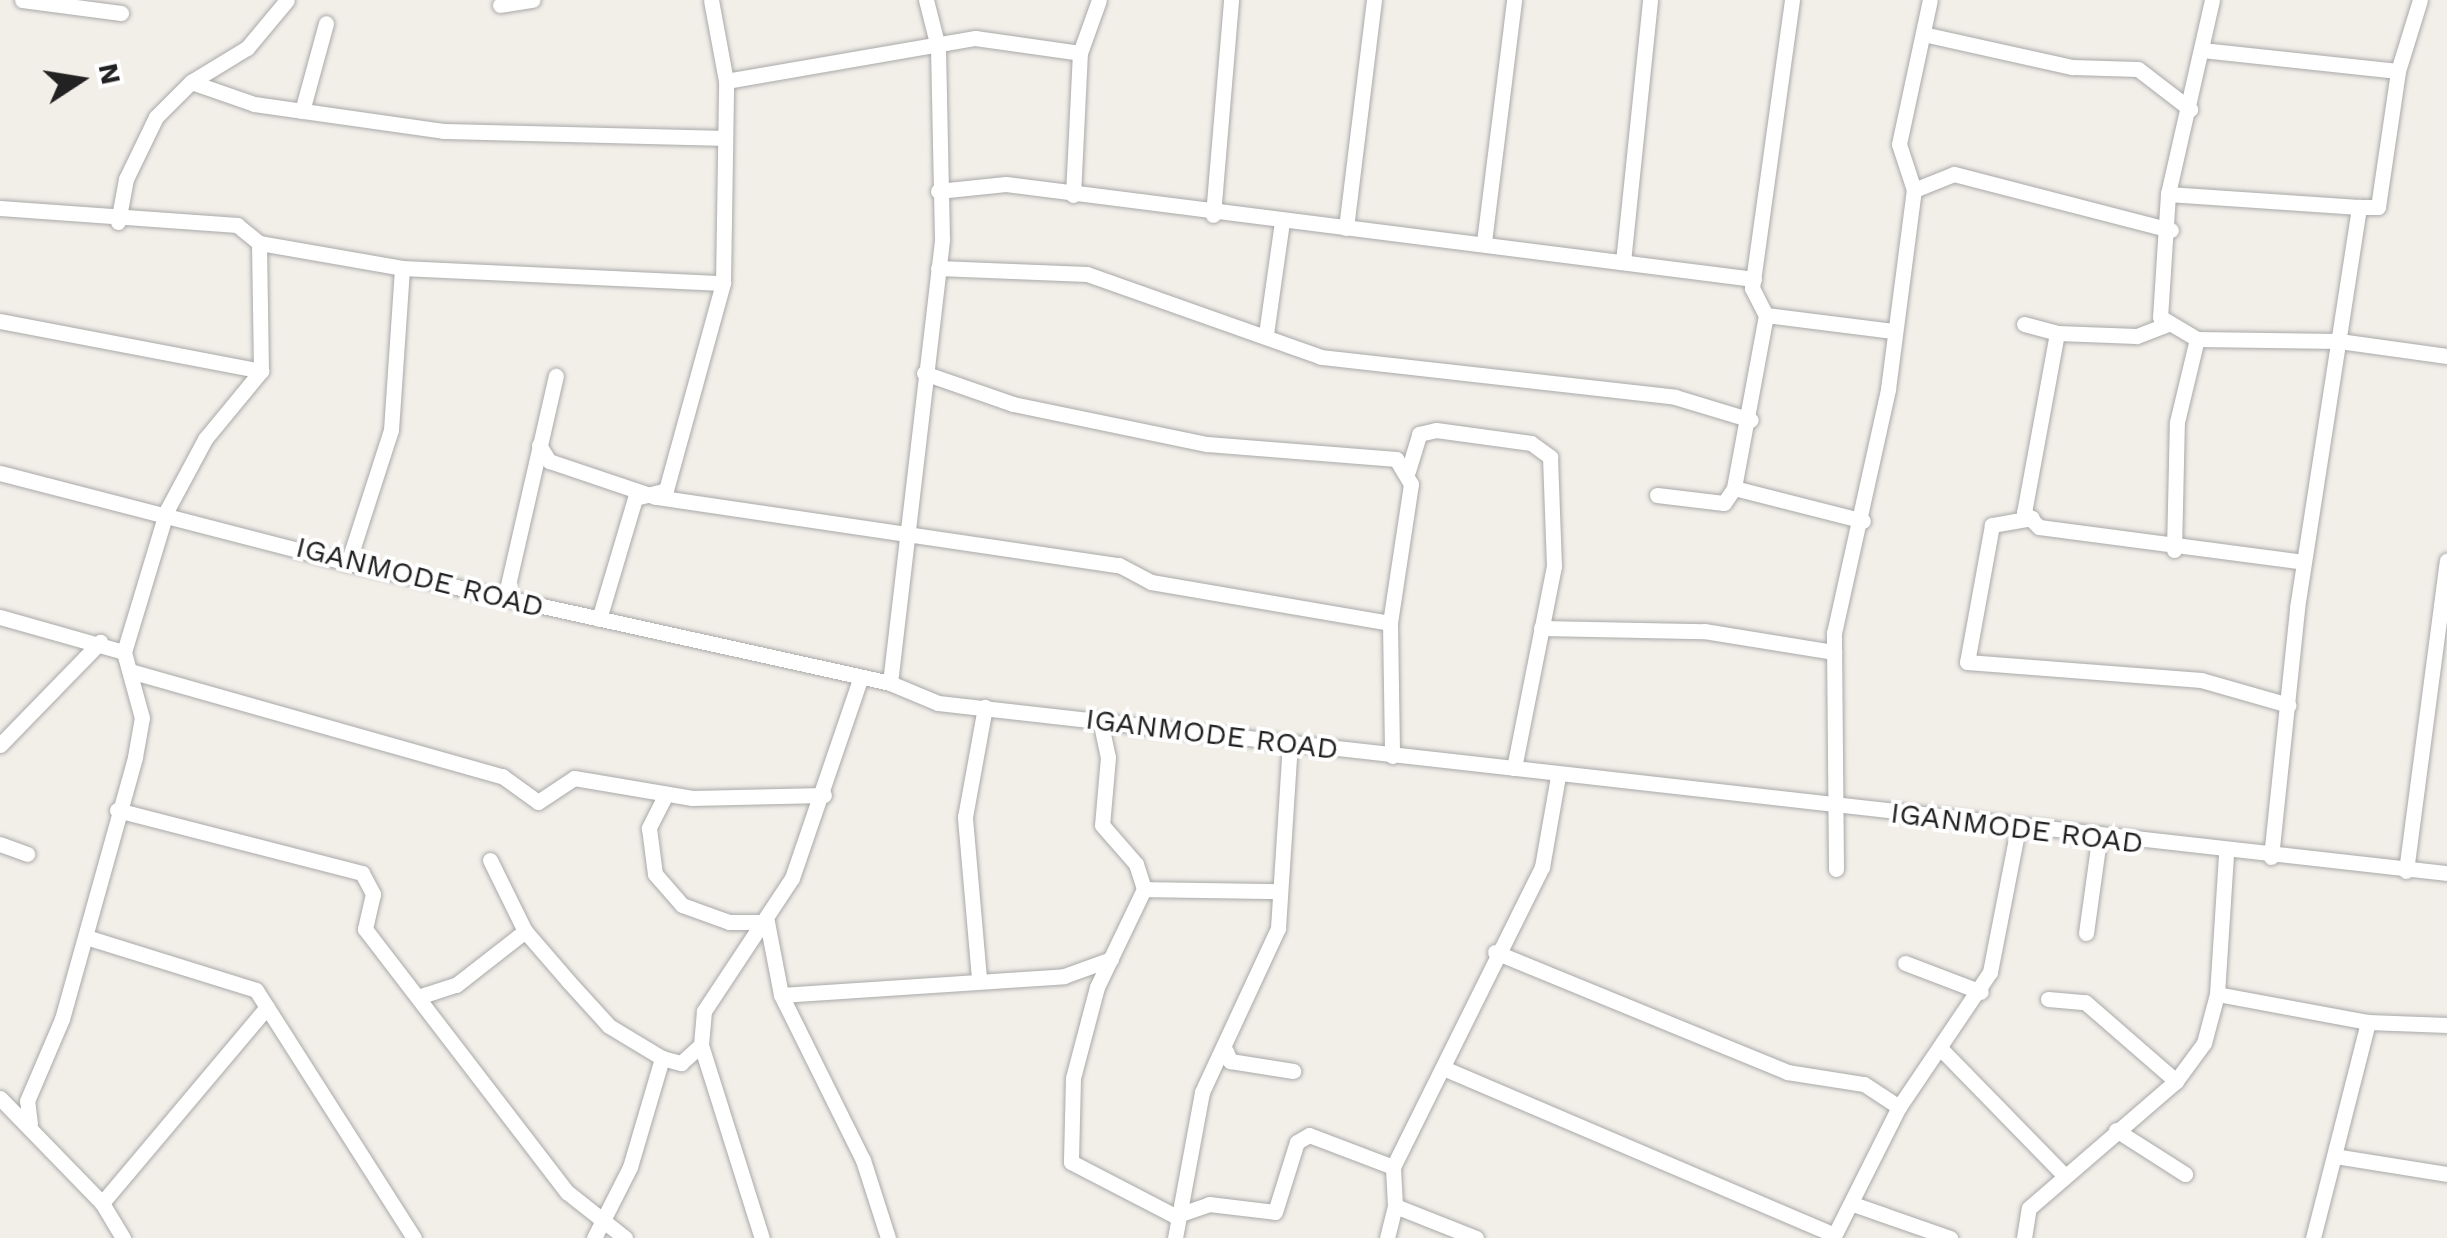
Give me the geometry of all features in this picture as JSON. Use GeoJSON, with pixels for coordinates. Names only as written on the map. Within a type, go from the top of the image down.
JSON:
{"type":"FeatureCollection","features":[{"type":"Feature","properties":{"kind":"street"},"geometry":{"type":"LineString","coordinates":[[22,0],[121,13]]}},
{"type":"Feature","properties":{"kind":"street"},"geometry":{"type":"LineString","coordinates":[[118,222],[138,149],[191,82],[246,48],[287,0]]}},
{"type":"Feature","properties":{"kind":"street"},"geometry":{"type":"LineString","coordinates":[[500,5],[533,0]]}},
{"type":"Feature","properties":{"kind":"street"},"geometry":{"type":"LineString","coordinates":[[599,620],[635,498],[656,497],[666,490],[724,283],[730,222],[720,138],[726,81],[711,0]]}},
{"type":"Feature","properties":{"kind":"street"},"geometry":{"type":"LineString","coordinates":[[890,683],[938,268],[938,47],[926,0]]}},
{"type":"Feature","properties":{"kind":"street"},"geometry":{"type":"LineString","coordinates":[[1073,195],[1080,53],[1099,0]]}},
{"type":"Feature","properties":{"kind":"street"},"geometry":{"type":"LineString","coordinates":[[1213,215],[1231,0]]}},
{"type":"Feature","properties":{"kind":"street"},"geometry":{"type":"LineString","coordinates":[[1346,228],[1374,0]]}},
{"type":"Feature","properties":{"kind":"street"},"geometry":{"type":"LineString","coordinates":[[1484,242],[1514,0]]}},
{"type":"Feature","properties":{"kind":"street"},"geometry":{"type":"LineString","coordinates":[[1623,262],[1650,0]]}},
{"type":"Feature","properties":{"kind":"street"},"geometry":{"type":"LineString","coordinates":[[1657,494],[1724,503],[1734,488],[1751,420],[1766,315],[1754,279],[1792,0]]}},
{"type":"Feature","properties":{"kind":"street"},"geometry":{"type":"LineString","coordinates":[[1836,869],[1841,805],[1834,652],[1862,521],[1914,190],[1899,144],[1930,0]]}},
{"type":"Feature","properties":{"kind":"street"},"geometry":{"type":"LineString","coordinates":[[2212,0],[2168,194],[2171,230],[2157,303],[2168,324],[2198,339],[2340,341],[2447,356]]}},
{"type":"Feature","properties":{"kind":"street"},"geometry":{"type":"LineString","coordinates":[[2168,194],[2378,207],[2398,71],[2420,0]]}},
{"type":"Feature","properties":{"kind":"street"},"geometry":{"type":"LineString","coordinates":[[302,111],[326,23]]}},
{"type":"Feature","properties":{"kind":"street"},"geometry":{"type":"LineString","coordinates":[[1924,34],[2072,66],[2138,70],[2190,109]]}},
{"type":"Feature","properties":{"kind":"street"},"geometry":{"type":"LineString","coordinates":[[726,81],[974,38],[1080,53]]}},
{"type":"Feature","properties":{"kind":"street"},"geometry":{"type":"LineString","coordinates":[[2202,50],[2398,71]]}},
{"type":"Feature","properties":{"kind":"street"},"geometry":{"type":"LineString","coordinates":[[191,82],[302,111],[444,131],[720,138]]}},
{"type":"Feature","properties":{"kind":"street"},"geometry":{"type":"LineString","coordinates":[[1914,190],[1954,174],[2171,230]]}},
{"type":"Feature","properties":{"kind":"street"},"geometry":{"type":"LineString","coordinates":[[938,191],[966,182],[1213,215],[1484,242],[1754,279]]}},
{"type":"Feature","properties":{"kind":"street"},"geometry":{"type":"LineString","coordinates":[[2271,857],[2304,562],[2359,207]]}},
{"type":"Feature","properties":{"kind":"street"},"geometry":{"type":"LineString","coordinates":[[0,208],[118,222],[237,225],[259,242],[402,268],[724,283]]}},
{"type":"Feature","properties":{"kind":"street"},"geometry":{"type":"LineString","coordinates":[[1266,334],[1282,222]]}},
{"type":"Feature","properties":{"kind":"street"},"geometry":{"type":"LineString","coordinates":[[30,1124],[28,1100],[86,937],[142,718],[124,652],[167,510],[205,439],[261,370],[259,242]]}},
{"type":"Feature","properties":{"kind":"street"},"geometry":{"type":"LineString","coordinates":[[348,563],[391,430],[402,268]]}},
{"type":"Feature","properties":{"kind":"street"},"geometry":{"type":"LineString","coordinates":[[938,268],[1087,274],[1151,304],[1266,334],[1321,357],[1675,396],[1751,420]]}},
{"type":"Feature","properties":{"kind":"street"},"geometry":{"type":"LineString","coordinates":[[1766,315],[1893,331]]}},
{"type":"Feature","properties":{"kind":"street"},"geometry":{"type":"LineString","coordinates":[[0,321],[95,346],[261,370]]}},
{"type":"Feature","properties":{"kind":"street"},"geometry":{"type":"LineString","coordinates":[[2024,324],[2057,333],[2136,336],[2168,324]]}},
{"type":"Feature","properties":{"kind":"street"},"geometry":{"type":"LineString","coordinates":[[2032,518],[2024,498],[2057,333]]}},
{"type":"Feature","properties":{"kind":"street"},"geometry":{"type":"LineString","coordinates":[[2174,550],[2177,422],[2198,339]]}},
{"type":"Feature","properties":{"kind":"street"},"geometry":{"type":"LineString","coordinates":[[924,374],[1118,427],[1206,444],[1396,460],[1408,471]]}},
{"type":"Feature","properties":{"kind":"street"},"geometry":{"type":"LineString","coordinates":[[505,598],[556,376]]}},
{"type":"Feature","properties":{"kind":"street"},"geometry":{"type":"LineString","coordinates":[[1392,756],[1390,623],[1408,471],[1419,434],[1436,430],[1531,442],[1550,456],[1558,517],[1514,768]]}},
{"type":"Feature","properties":{"kind":"street"},"geometry":{"type":"LineString","coordinates":[[539,444],[549,461],[656,497],[906,540],[1120,565],[1151,582],[1390,623]]}},
{"type":"Feature","properties":{"kind":"street","name":"IGANMODE ROAD"},"geometry":{"type":"LineString","coordinates":[[0,473],[167,510],[348,563],[890,683],[938,703],[1841,805],[2100,840],[2447,874]]}},
{"type":"Feature","properties":{"kind":"street"},"geometry":{"type":"LineString","coordinates":[[1734,488],[1862,521]]}},
{"type":"Feature","properties":{"kind":"street"},"geometry":{"type":"LineString","coordinates":[[2288,706],[2200,680],[1967,662],[1992,525],[2032,518],[2174,550],[2304,562]]}},
{"type":"Feature","properties":{"kind":"street"},"geometry":{"type":"LineString","coordinates":[[2406,871],[2447,562]]}},
{"type":"Feature","properties":{"kind":"street"},"geometry":{"type":"LineString","coordinates":[[0,617],[100,642],[124,652]]}},
{"type":"Feature","properties":{"kind":"street"},"geometry":{"type":"LineString","coordinates":[[1541,628],[1704,632],[1834,652]]}},
{"type":"Feature","properties":{"kind":"street"},"geometry":{"type":"LineString","coordinates":[[0,745],[100,642]]}},
{"type":"Feature","properties":{"kind":"street"},"geometry":{"type":"LineString","coordinates":[[130,671],[502,776],[538,802],[574,778],[665,796],[824,795]]}},
{"type":"Feature","properties":{"kind":"street"},"geometry":{"type":"LineString","coordinates":[[762,1238],[701,1045],[704,1011],[766,922],[824,795],[860,679]]}},
{"type":"Feature","properties":{"kind":"street"},"geometry":{"type":"LineString","coordinates":[[978,978],[965,817],[985,707]]}},
{"type":"Feature","properties":{"kind":"street"},"geometry":{"type":"LineString","coordinates":[[1100,720],[1108,756],[1102,826],[1136,864],[1144,889],[1111,959],[1073,1078],[1070,1158],[1175,1216],[1209,1204],[1275,1212],[1297,1142],[1309,1135],[1394,1167]]}},
{"type":"Feature","properties":{"kind":"street"},"geometry":{"type":"LineString","coordinates":[[1175,1238],[1175,1216],[1202,1092],[1226,1051],[1278,928],[1276,890],[1290,744]]}},
{"type":"Feature","properties":{"kind":"street"},"geometry":{"type":"LineString","coordinates":[[1387,1238],[1395,1206],[1394,1167],[1448,1070],[1495,952],[1542,867],[1558,776]]}},
{"type":"Feature","properties":{"kind":"street"},"geometry":{"type":"LineString","coordinates":[[665,796],[648,828],[663,884],[682,905],[729,922],[766,922]]}},
{"type":"Feature","properties":{"kind":"street"},"geometry":{"type":"LineString","coordinates":[[118,810],[356,869],[372,894],[365,929],[567,1192],[605,1218],[625,1238]]}},
{"type":"Feature","properties":{"kind":"street"},"geometry":{"type":"LineString","coordinates":[[1448,1070],[1834,1236],[1899,1106],[1981,992],[1997,954],[2018,828]]}},
{"type":"Feature","properties":{"kind":"street"},"geometry":{"type":"LineString","coordinates":[[2086,933],[2100,840]]}},
{"type":"Feature","properties":{"kind":"street"},"geometry":{"type":"LineString","coordinates":[[0,844],[27,854]]}},
{"type":"Feature","properties":{"kind":"street"},"geometry":{"type":"LineString","coordinates":[[2024,1238],[2030,1208],[2176,1081],[2204,1043],[2218,994],[2226,854]]}},
{"type":"Feature","properties":{"kind":"street"},"geometry":{"type":"LineString","coordinates":[[490,860],[525,931],[610,1026],[662,1058],[681,1063],[701,1045]]}},
{"type":"Feature","properties":{"kind":"street"},"geometry":{"type":"LineString","coordinates":[[1144,889],[1276,890]]}},
{"type":"Feature","properties":{"kind":"street"},"geometry":{"type":"LineString","coordinates":[[766,922],[781,995],[863,1160],[888,1238]]}},
{"type":"Feature","properties":{"kind":"street"},"geometry":{"type":"LineString","coordinates":[[418,997],[456,985],[525,931]]}},
{"type":"Feature","properties":{"kind":"street"},"geometry":{"type":"LineString","coordinates":[[86,937],[256,990],[414,1238]]}},
{"type":"Feature","properties":{"kind":"street"},"geometry":{"type":"LineString","coordinates":[[1495,952],[1787,1072],[1864,1084],[1899,1106]]}},
{"type":"Feature","properties":{"kind":"street"},"geometry":{"type":"LineString","coordinates":[[781,995],[978,978],[1064,976],[1111,959]]}},
{"type":"Feature","properties":{"kind":"street"},"geometry":{"type":"LineString","coordinates":[[1904,963],[1981,992]]}},
{"type":"Feature","properties":{"kind":"street"},"geometry":{"type":"LineString","coordinates":[[2218,994],[2368,1022],[2447,1026]]}},
{"type":"Feature","properties":{"kind":"street"},"geometry":{"type":"LineString","coordinates":[[2048,999],[2084,1002],[2176,1081]]}},
{"type":"Feature","properties":{"kind":"street"},"geometry":{"type":"LineString","coordinates":[[102,1203],[267,1007]]}},
{"type":"Feature","properties":{"kind":"street"},"geometry":{"type":"LineString","coordinates":[[2313,1238],[2368,1022]]}},
{"type":"Feature","properties":{"kind":"street"},"geometry":{"type":"LineString","coordinates":[[1942,1050],[2064,1175]]}},
{"type":"Feature","properties":{"kind":"street"},"geometry":{"type":"LineString","coordinates":[[1226,1051],[1230,1060],[1293,1071]]}},
{"type":"Feature","properties":{"kind":"street"},"geometry":{"type":"LineString","coordinates":[[594,1238],[605,1218],[662,1058]]}},
{"type":"Feature","properties":{"kind":"street"},"geometry":{"type":"LineString","coordinates":[[0,1098],[30,1124],[102,1203],[123,1238]]}},
{"type":"Feature","properties":{"kind":"street"},"geometry":{"type":"LineString","coordinates":[[2116,1130],[2185,1174]]}},
{"type":"Feature","properties":{"kind":"street"},"geometry":{"type":"LineString","coordinates":[[2335,1156],[2447,1174]]}},
{"type":"Feature","properties":{"kind":"street"},"geometry":{"type":"LineString","coordinates":[[1853,1204],[1950,1238]]}},
{"type":"Feature","properties":{"kind":"street"},"geometry":{"type":"LineString","coordinates":[[1395,1206],[1476,1238]]}}]}
